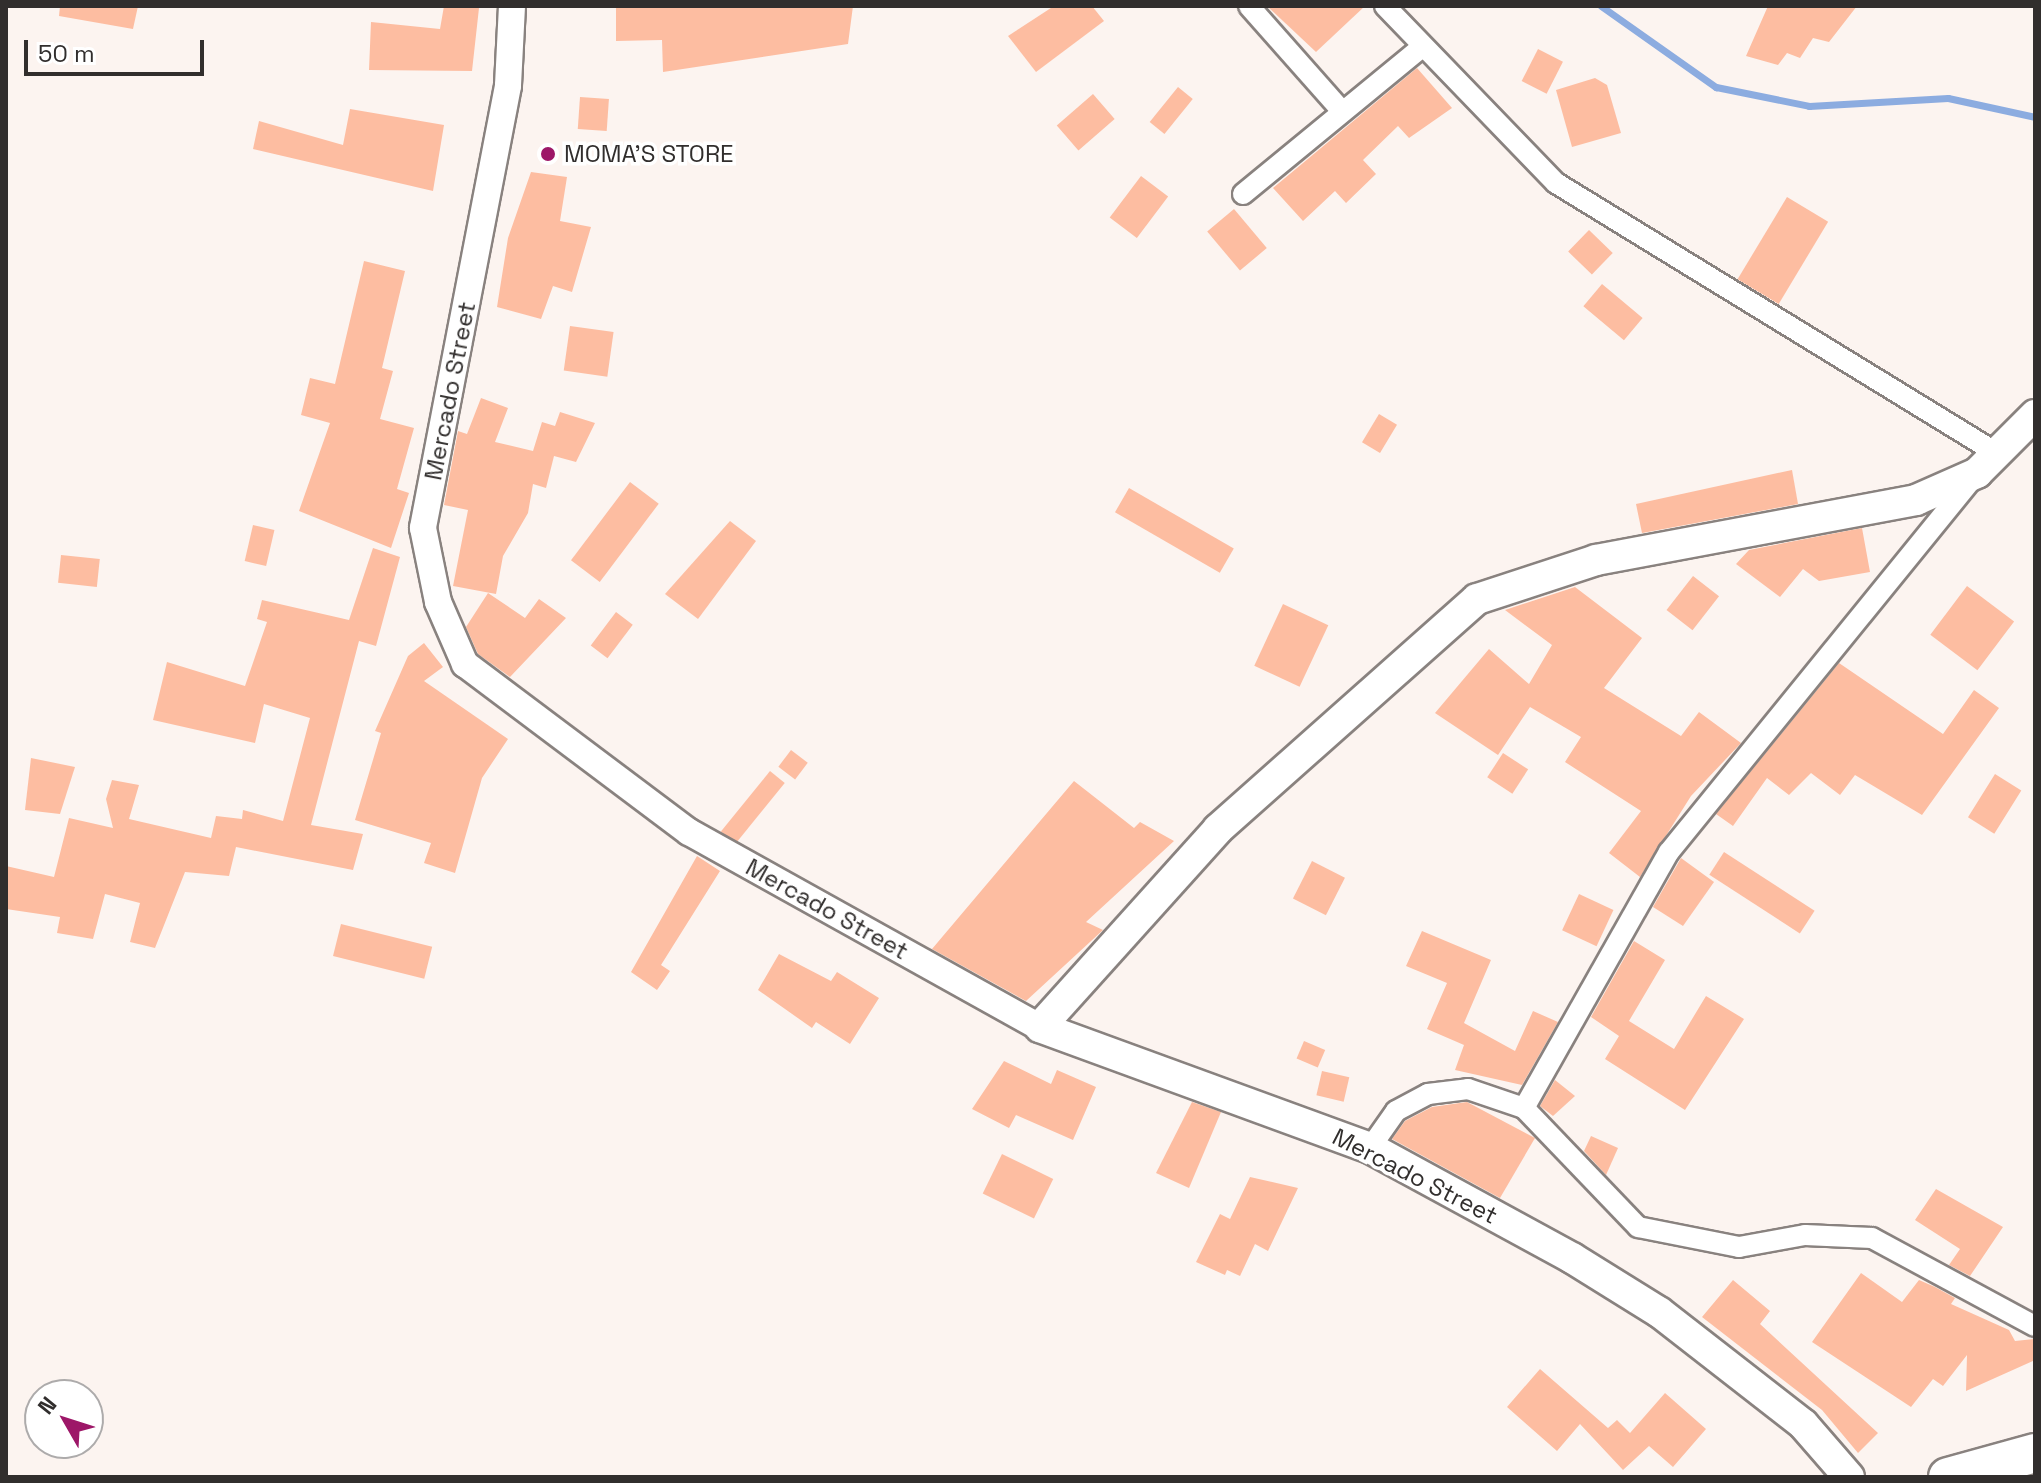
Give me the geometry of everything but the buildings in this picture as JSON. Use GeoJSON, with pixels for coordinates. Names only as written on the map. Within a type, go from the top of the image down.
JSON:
{"type":"FeatureCollection","features":[{"type":"Feature","properties":{"kind":"highway"},"geometry":{"type":"LineString","coordinates":[[1948,1477],[2035,1453]]}},
{"type":"Feature","properties":{"kind":"main road"},"geometry":{"type":"LineString","coordinates":[[1040,1027],[1218,829],[1477,599],[1596,560],[1916,500],[1987,464],[2035,415]]}},
{"type":"Feature","properties":{"kind":"main road","name":"Mercado Street"},"geometry":{"type":"LineString","coordinates":[[1040,1027],[1370,1148],[1659,1312],[1803,1424],[1849,1477]]}},
{"type":"Feature","properties":{"kind":"street","name":"Mercado Street"},"geometry":{"type":"LineString","coordinates":[[512,6],[508,86],[423,528],[438,602],[465,664],[689,832],[1040,1027]]}},
{"type":"Feature","properties":{"kind":"street"},"geometry":{"type":"LineString","coordinates":[[1249,6],[1342,111]]}},
{"type":"Feature","properties":{"kind":"street"},"geometry":{"type":"LineString","coordinates":[[1385,6],[1556,183],[1987,464],[1669,852],[1524,1108]]}},
{"type":"Feature","properties":{"kind":"street"},"geometry":{"type":"LineString","coordinates":[[1243,194],[1422,47]]}},
{"type":"Feature","properties":{"kind":"street"},"geometry":{"type":"LineString","coordinates":[[1370,1148],[1396,1111],[1428,1094],[1468,1089],[1524,1108],[1638,1227],[1739,1247],[1805,1235],[1872,1238],[2035,1326]]}},
{"type":"Feature","properties":{"kind":"waterway"},"geometry":{"type":"LineString","coordinates":[[1601,6],[1716,87],[1809,106],[1948,98],[2035,117]]}},
{"type":"Feature","properties":{"kind":"place","name":"MOMA'S STORE"},"geometry":{"type":"Point","coordinates":[548,154]}}]}
